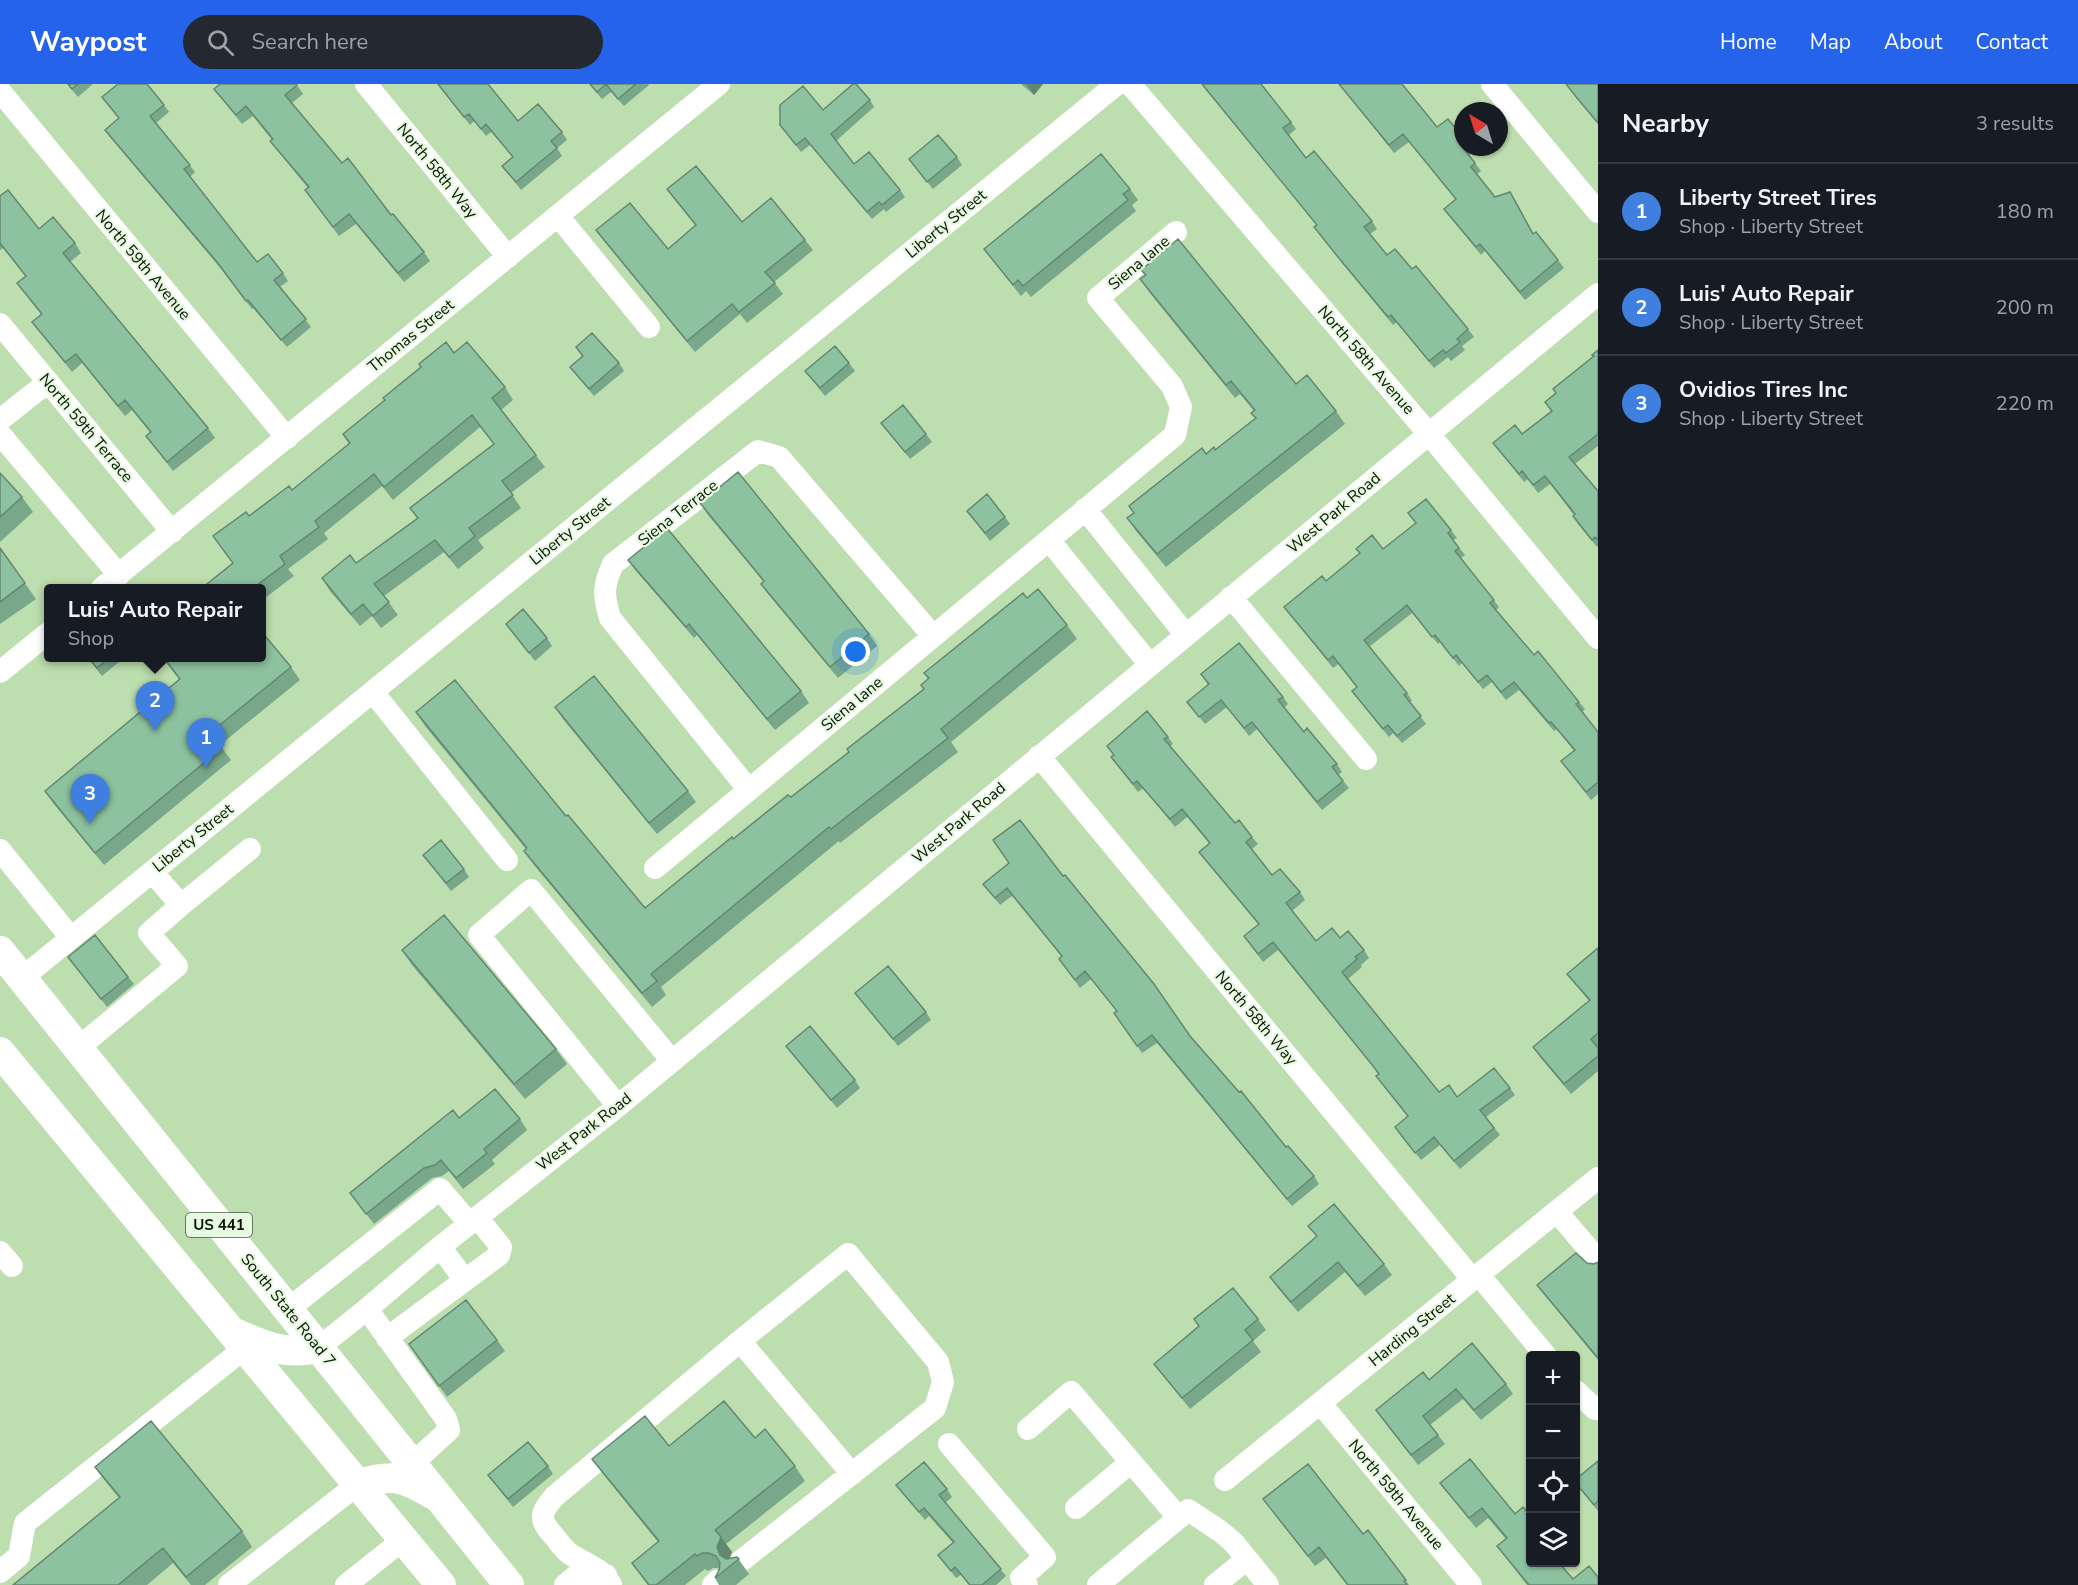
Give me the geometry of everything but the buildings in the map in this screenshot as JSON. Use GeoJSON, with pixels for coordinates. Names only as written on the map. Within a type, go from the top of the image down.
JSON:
{"type":"FeatureCollection","features":[{"type":"Feature","properties":{"kind":"main road","name":"South State Road 7"},"geometry":{"type":"LineString","coordinates":[[0,951],[509,1585]]}},
{"type":"Feature","properties":{"kind":"main road"},"geometry":{"type":"LineString","coordinates":[[5,1070],[238,1340],[441,1585]]}},
{"type":"Feature","properties":{"kind":"main road"},"geometry":{"type":"LineString","coordinates":[[238,1340],[285,1352],[301,1352],[318,1348]]}},
{"type":"Feature","properties":{"kind":"main road"},"geometry":{"type":"LineString","coordinates":[[358,1484],[381,1477],[397,1478],[411,1482],[440,1499]]}},
{"type":"Feature","properties":{"kind":"street","name":"North 58th Way"},"geometry":{"type":"LineString","coordinates":[[366,84],[508,257]]}},
{"type":"Feature","properties":{"kind":"street","name":"Thomas Street"},"geometry":{"type":"LineString","coordinates":[[110,582],[719,84]]}},
{"type":"Feature","properties":{"kind":"street","name":"Liberty Street"},"geometry":{"type":"LineString","coordinates":[[22,978],[1118,84]]}},
{"type":"Feature","properties":{"kind":"street","name":"North 58th Avenue"},"geometry":{"type":"LineString","coordinates":[[1130,84],[1429,434],[1598,638]]}},
{"type":"Feature","properties":{"kind":"street"},"geometry":{"type":"LineString","coordinates":[[1492,84],[1598,212]]}},
{"type":"Feature","properties":{"kind":"street","name":"North 59th Avenue"},"geometry":{"type":"LineString","coordinates":[[0,91],[287,438]]}},
{"type":"Feature","properties":{"kind":"street"},"geometry":{"type":"LineString","coordinates":[[558,216],[649,327]]}},
{"type":"Feature","properties":{"kind":"street","name":"Siena lane"},"geometry":{"type":"LineString","coordinates":[[655,868],[1175,435],[1181,407],[1172,386],[1098,298],[1176,232]]}},
{"type":"Feature","properties":{"kind":"street","name":"West Park Road"},"geometry":{"type":"LineString","coordinates":[[318,1348],[473,1220],[618,1106],[1598,294]]}},
{"type":"Feature","properties":{"kind":"street","name":"North 59th Terrace"},"geometry":{"type":"LineString","coordinates":[[0,324],[172,532]]}},
{"type":"Feature","properties":{"kind":"street"},"geometry":{"type":"LineString","coordinates":[[0,420],[48,382]]}},
{"type":"Feature","properties":{"kind":"street"},"geometry":{"type":"LineString","coordinates":[[0,434],[110,582]]}},
{"type":"Feature","properties":{"kind":"street","name":"Siena Terrace"},"geometry":{"type":"LineString","coordinates":[[749,790],[610,618],[604,598],[605,580],[614,564],[758,451],[780,457],[933,636]]}},
{"type":"Feature","properties":{"kind":"street"},"geometry":{"type":"LineString","coordinates":[[1085,509],[1185,635]]}},
{"type":"Feature","properties":{"kind":"street"},"geometry":{"type":"LineString","coordinates":[[1049,540],[1150,665]]}},
{"type":"Feature","properties":{"kind":"street"},"geometry":{"type":"LineString","coordinates":[[1231,597],[1366,759]]}},
{"type":"Feature","properties":{"kind":"street"},"geometry":{"type":"LineString","coordinates":[[0,672],[44,636]]}},
{"type":"Feature","properties":{"kind":"street"},"geometry":{"type":"LineString","coordinates":[[373,692],[507,860]]}},
{"type":"Feature","properties":{"kind":"street","name":"North 58th Way"},"geometry":{"type":"LineString","coordinates":[[1039,756],[1476,1277],[1542,1351]]}},
{"type":"Feature","properties":{"kind":"street"},"geometry":{"type":"LineString","coordinates":[[78,1048],[177,966],[149,933],[249,849]]}},
{"type":"Feature","properties":{"kind":"street"},"geometry":{"type":"LineString","coordinates":[[0,850],[71,938]]}},
{"type":"Feature","properties":{"kind":"street"},"geometry":{"type":"LineString","coordinates":[[152,872],[181,905]]}},
{"type":"Feature","properties":{"kind":"street"},"geometry":{"type":"LineString","coordinates":[[618,1106],[479,935],[531,890],[672,1061]]}},
{"type":"Feature","properties":{"kind":"street","name":"Harding Street"},"geometry":{"type":"LineString","coordinates":[[1226,1480],[1598,1178]]}},
{"type":"Feature","properties":{"kind":"street"},"geometry":{"type":"LineString","coordinates":[[287,1310],[440,1189],[501,1247],[499,1255],[387,1338]]}},
{"type":"Feature","properties":{"kind":"street"},"geometry":{"type":"LineString","coordinates":[[1557,1212],[1598,1260]]}},
{"type":"Feature","properties":{"kind":"street"},"geometry":{"type":"LineString","coordinates":[[440,1247],[465,1280]]}},
{"type":"Feature","properties":{"kind":"street"},"geometry":{"type":"LineString","coordinates":[[607,1582],[568,1553],[544,1526],[542,1516],[545,1507],[555,1496],[740,1341],[848,1254],[938,1362],[943,1382],[934,1408],[741,1562]]}},
{"type":"Feature","properties":{"kind":"street"},"geometry":{"type":"LineString","coordinates":[[368,1309],[446,1419],[449,1430],[412,1464]]}},
{"type":"Feature","properties":{"kind":"street"},"geometry":{"type":"LineString","coordinates":[[0,1572],[19,1556],[26,1523],[238,1340]]}},
{"type":"Feature","properties":{"kind":"street"},"geometry":{"type":"LineString","coordinates":[[740,1341],[852,1474]]}},
{"type":"Feature","properties":{"kind":"street"},"geometry":{"type":"LineString","coordinates":[[1028,1429],[1071,1392],[1131,1462],[1184,1514],[1220,1531],[1234,1543],[1268,1585]]}},
{"type":"Feature","properties":{"kind":"street"},"geometry":{"type":"LineString","coordinates":[[1580,1395],[1598,1409]]}},
{"type":"Feature","properties":{"kind":"street","name":"North 59th Avenue"},"geometry":{"type":"LineString","coordinates":[[1321,1404],[1471,1585]]}},
{"type":"Feature","properties":{"kind":"street"},"geometry":{"type":"LineString","coordinates":[[949,1444],[1045,1557],[1021,1578],[1027,1585]]}},
{"type":"Feature","properties":{"kind":"street"},"geometry":{"type":"LineString","coordinates":[[1076,1508],[1131,1462]]}},
{"type":"Feature","properties":{"kind":"street"},"geometry":{"type":"LineString","coordinates":[[229,1585],[358,1484]]}},
{"type":"Feature","properties":{"kind":"street"},"geometry":{"type":"LineString","coordinates":[[1098,1585],[1184,1514]]}},
{"type":"Feature","properties":{"kind":"street"},"geometry":{"type":"LineString","coordinates":[[346,1585],[404,1539]]}},
{"type":"Feature","properties":{"kind":"street"},"geometry":{"type":"LineString","coordinates":[[1215,1585],[1247,1559]]}},
{"type":"Feature","properties":{"kind":"street"},"geometry":{"type":"LineString","coordinates":[[565,1585],[577,1575],[607,1582]]}},
{"type":"Feature","properties":{"kind":"place","name":"Luis' Auto Repair"},"geometry":{"type":"Point","coordinates":[155,731]}},
{"type":"Feature","properties":{"kind":"place","name":"Liberty Street Tires"},"geometry":{"type":"Point","coordinates":[206,768]}},
{"type":"Feature","properties":{"kind":"place","name":"Ovidios Tires Inc"},"geometry":{"type":"Point","coordinates":[90,824]}}]}
